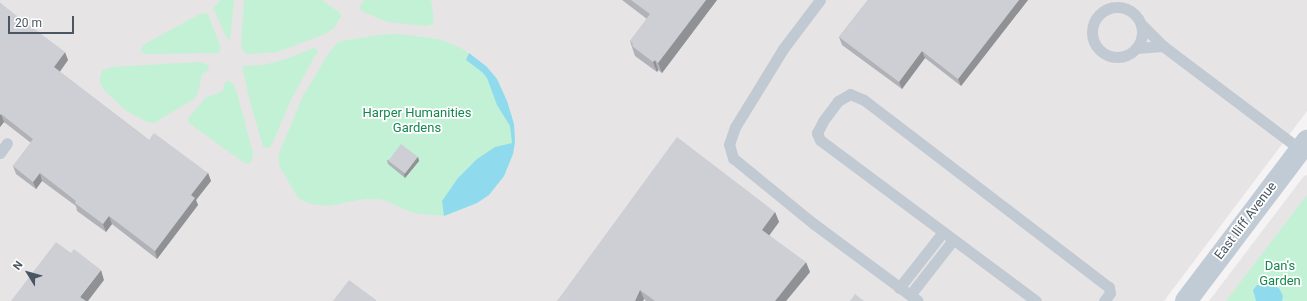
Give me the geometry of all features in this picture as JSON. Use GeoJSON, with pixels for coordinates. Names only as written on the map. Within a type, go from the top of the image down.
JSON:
{"type":"FeatureCollection","features":[{"type":"Feature","properties":{"kind":"street","name":"East Iliff Avenue"},"geometry":{"type":"LineString","coordinates":[[1186,301],[1304,145]]}},
{"type":"Feature","properties":{"kind":"lane"},"geometry":{"type":"LineString","coordinates":[[820,0],[783,49],[735,127],[729,144],[733,158],[814,224],[914,298],[953,240]]}},
{"type":"Feature","properties":{"kind":"lane"},"geometry":{"type":"LineString","coordinates":[[1142,25],[1143,34],[1136,48],[1130,54],[1122,57],[1106,54],[1099,49],[1094,42],[1093,26],[1102,12],[1109,8],[1125,8],[1132,12],[1142,25],[1163,46],[1304,145]]}},
{"type":"Feature","properties":{"kind":"lane"},"geometry":{"type":"LineString","coordinates":[[1136,48],[1163,46]]}},
{"type":"Feature","properties":{"kind":"lane"},"geometry":{"type":"LineString","coordinates":[[1036,301],[820,140],[817,133],[823,120],[838,101],[850,94],[864,100],[1109,287],[1110,293],[1104,301]]}},
{"type":"Feature","properties":{"kind":"lane"},"geometry":{"type":"LineString","coordinates":[[0,153],[7,144]]}},
{"type":"Feature","properties":{"kind":"lane"},"geometry":{"type":"LineString","coordinates":[[899,288],[943,232]]}},
{"type":"Feature","properties":{"kind":"shaded area"},"geometry":{"type":"Polygon","coordinates":[[[0,0],[1307,0],[1307,111],[1164,301],[0,301],[0,0]]]}},
{"type":"Feature","properties":{"kind":"shaded area","name":"Dan's Garden"},"geometry":{"type":"Polygon","coordinates":[[[1307,175],[1307,301],[1209,301],[1304,176],[1307,175]]]}},
{"type":"Feature","properties":{"kind":"green space"},"geometry":{"type":"Polygon","coordinates":[[[221,0],[234,0],[230,40],[227,38],[213,8],[221,0]]]}},
{"type":"Feature","properties":{"kind":"green space"},"geometry":{"type":"Polygon","coordinates":[[[244,0],[322,0],[340,13],[341,16],[334,28],[325,34],[277,52],[248,54],[243,51],[241,45],[244,0]]]}},
{"type":"Feature","properties":{"kind":"green space"},"geometry":{"type":"Polygon","coordinates":[[[364,0],[431,0],[434,22],[431,25],[426,26],[388,22],[361,11],[360,7],[364,0]]]}},
{"type":"Feature","properties":{"kind":"green space"},"geometry":{"type":"Polygon","coordinates":[[[202,13],[208,14],[221,48],[219,53],[144,54],[142,52],[141,50],[143,45],[202,13]]]}},
{"type":"Feature","properties":{"kind":"green space","name":"Harper Humanities Gardens"},"geometry":{"type":"Polygon","coordinates":[[[399,34],[439,39],[461,48],[487,67],[497,79],[507,101],[514,124],[515,142],[513,154],[504,176],[489,195],[477,203],[444,216],[413,213],[384,200],[378,199],[365,199],[327,206],[311,204],[298,198],[280,167],[278,156],[302,98],[328,54],[337,43],[342,41],[379,35],[399,34]]]}},
{"type":"Feature","properties":{"kind":"green space"},"geometry":{"type":"Polygon","coordinates":[[[314,48],[318,50],[291,100],[272,144],[269,148],[266,148],[263,146],[250,102],[242,66],[264,65],[283,60],[314,48]]]}},
{"type":"Feature","properties":{"kind":"green space"},"geometry":{"type":"Polygon","coordinates":[[[199,62],[208,65],[209,68],[208,71],[202,74],[198,93],[194,99],[154,123],[147,122],[125,110],[105,91],[100,83],[100,76],[103,70],[112,67],[199,62]]]}},
{"type":"Feature","properties":{"kind":"green space"},"geometry":{"type":"Polygon","coordinates":[[[228,81],[234,85],[237,93],[253,153],[252,161],[248,164],[243,162],[189,123],[188,118],[205,98],[223,91],[225,82],[228,81]]]}},
{"type":"Feature","properties":{"kind":"green space","name":"Dan's Garden"},"geometry":{"type":"Polygon","coordinates":[[[1307,195],[1307,301],[1226,301],[1307,195]]]}},
{"type":"Feature","properties":{"kind":"water"},"geometry":{"type":"Polygon","coordinates":[[[469,53],[487,67],[497,79],[507,101],[514,124],[515,142],[513,154],[504,176],[489,195],[477,203],[444,216],[442,201],[458,178],[477,159],[495,147],[512,143],[510,126],[497,105],[487,78],[482,72],[466,60],[469,53]]]}},
{"type":"Feature","properties":{"kind":"water"},"geometry":{"type":"Polygon","coordinates":[[[1267,284],[1279,288],[1283,296],[1282,301],[1256,301],[1253,290],[1257,285],[1262,286],[1267,284]]]}},
{"type":"Feature","properties":{"kind":"building"},"geometry":{"type":"Polygon","coordinates":[[[631,0],[706,0],[658,63],[655,60],[653,62],[632,46],[633,44],[630,41],[650,14],[631,0]]]}},
{"type":"Feature","properties":{"kind":"building"},"geometry":{"type":"Polygon","coordinates":[[[868,0],[1019,0],[958,79],[922,51],[899,82],[839,37],[868,0]]]}},
{"type":"Feature","properties":{"kind":"building"},"geometry":{"type":"Polygon","coordinates":[[[0,3],[65,52],[54,67],[149,140],[154,133],[208,173],[191,195],[195,198],[155,251],[109,216],[103,224],[75,203],[76,201],[40,173],[33,182],[13,166],[33,139],[1,114],[0,115],[0,3]]]}},
{"type":"Feature","properties":{"kind":"building"},"geometry":{"type":"Polygon","coordinates":[[[677,137],[775,212],[762,230],[806,262],[775,301],[655,301],[640,290],[635,301],[557,301],[677,137]]]}},
{"type":"Feature","properties":{"kind":"building"},"geometry":{"type":"Polygon","coordinates":[[[401,144],[418,157],[405,173],[388,161],[401,144]]]}},
{"type":"Feature","properties":{"kind":"building"},"geometry":{"type":"Polygon","coordinates":[[[56,242],[71,253],[74,249],[101,270],[80,297],[86,301],[11,301],[56,242]]]}},
{"type":"Feature","properties":{"kind":"building"},"geometry":{"type":"Polygon","coordinates":[[[349,280],[376,300],[376,301],[333,301],[349,280]]]}},
{"type":"Feature","properties":{"kind":"building"},"geometry":{"type":"Polygon","coordinates":[[[855,294],[864,301],[850,301],[855,294]]]}}]}
